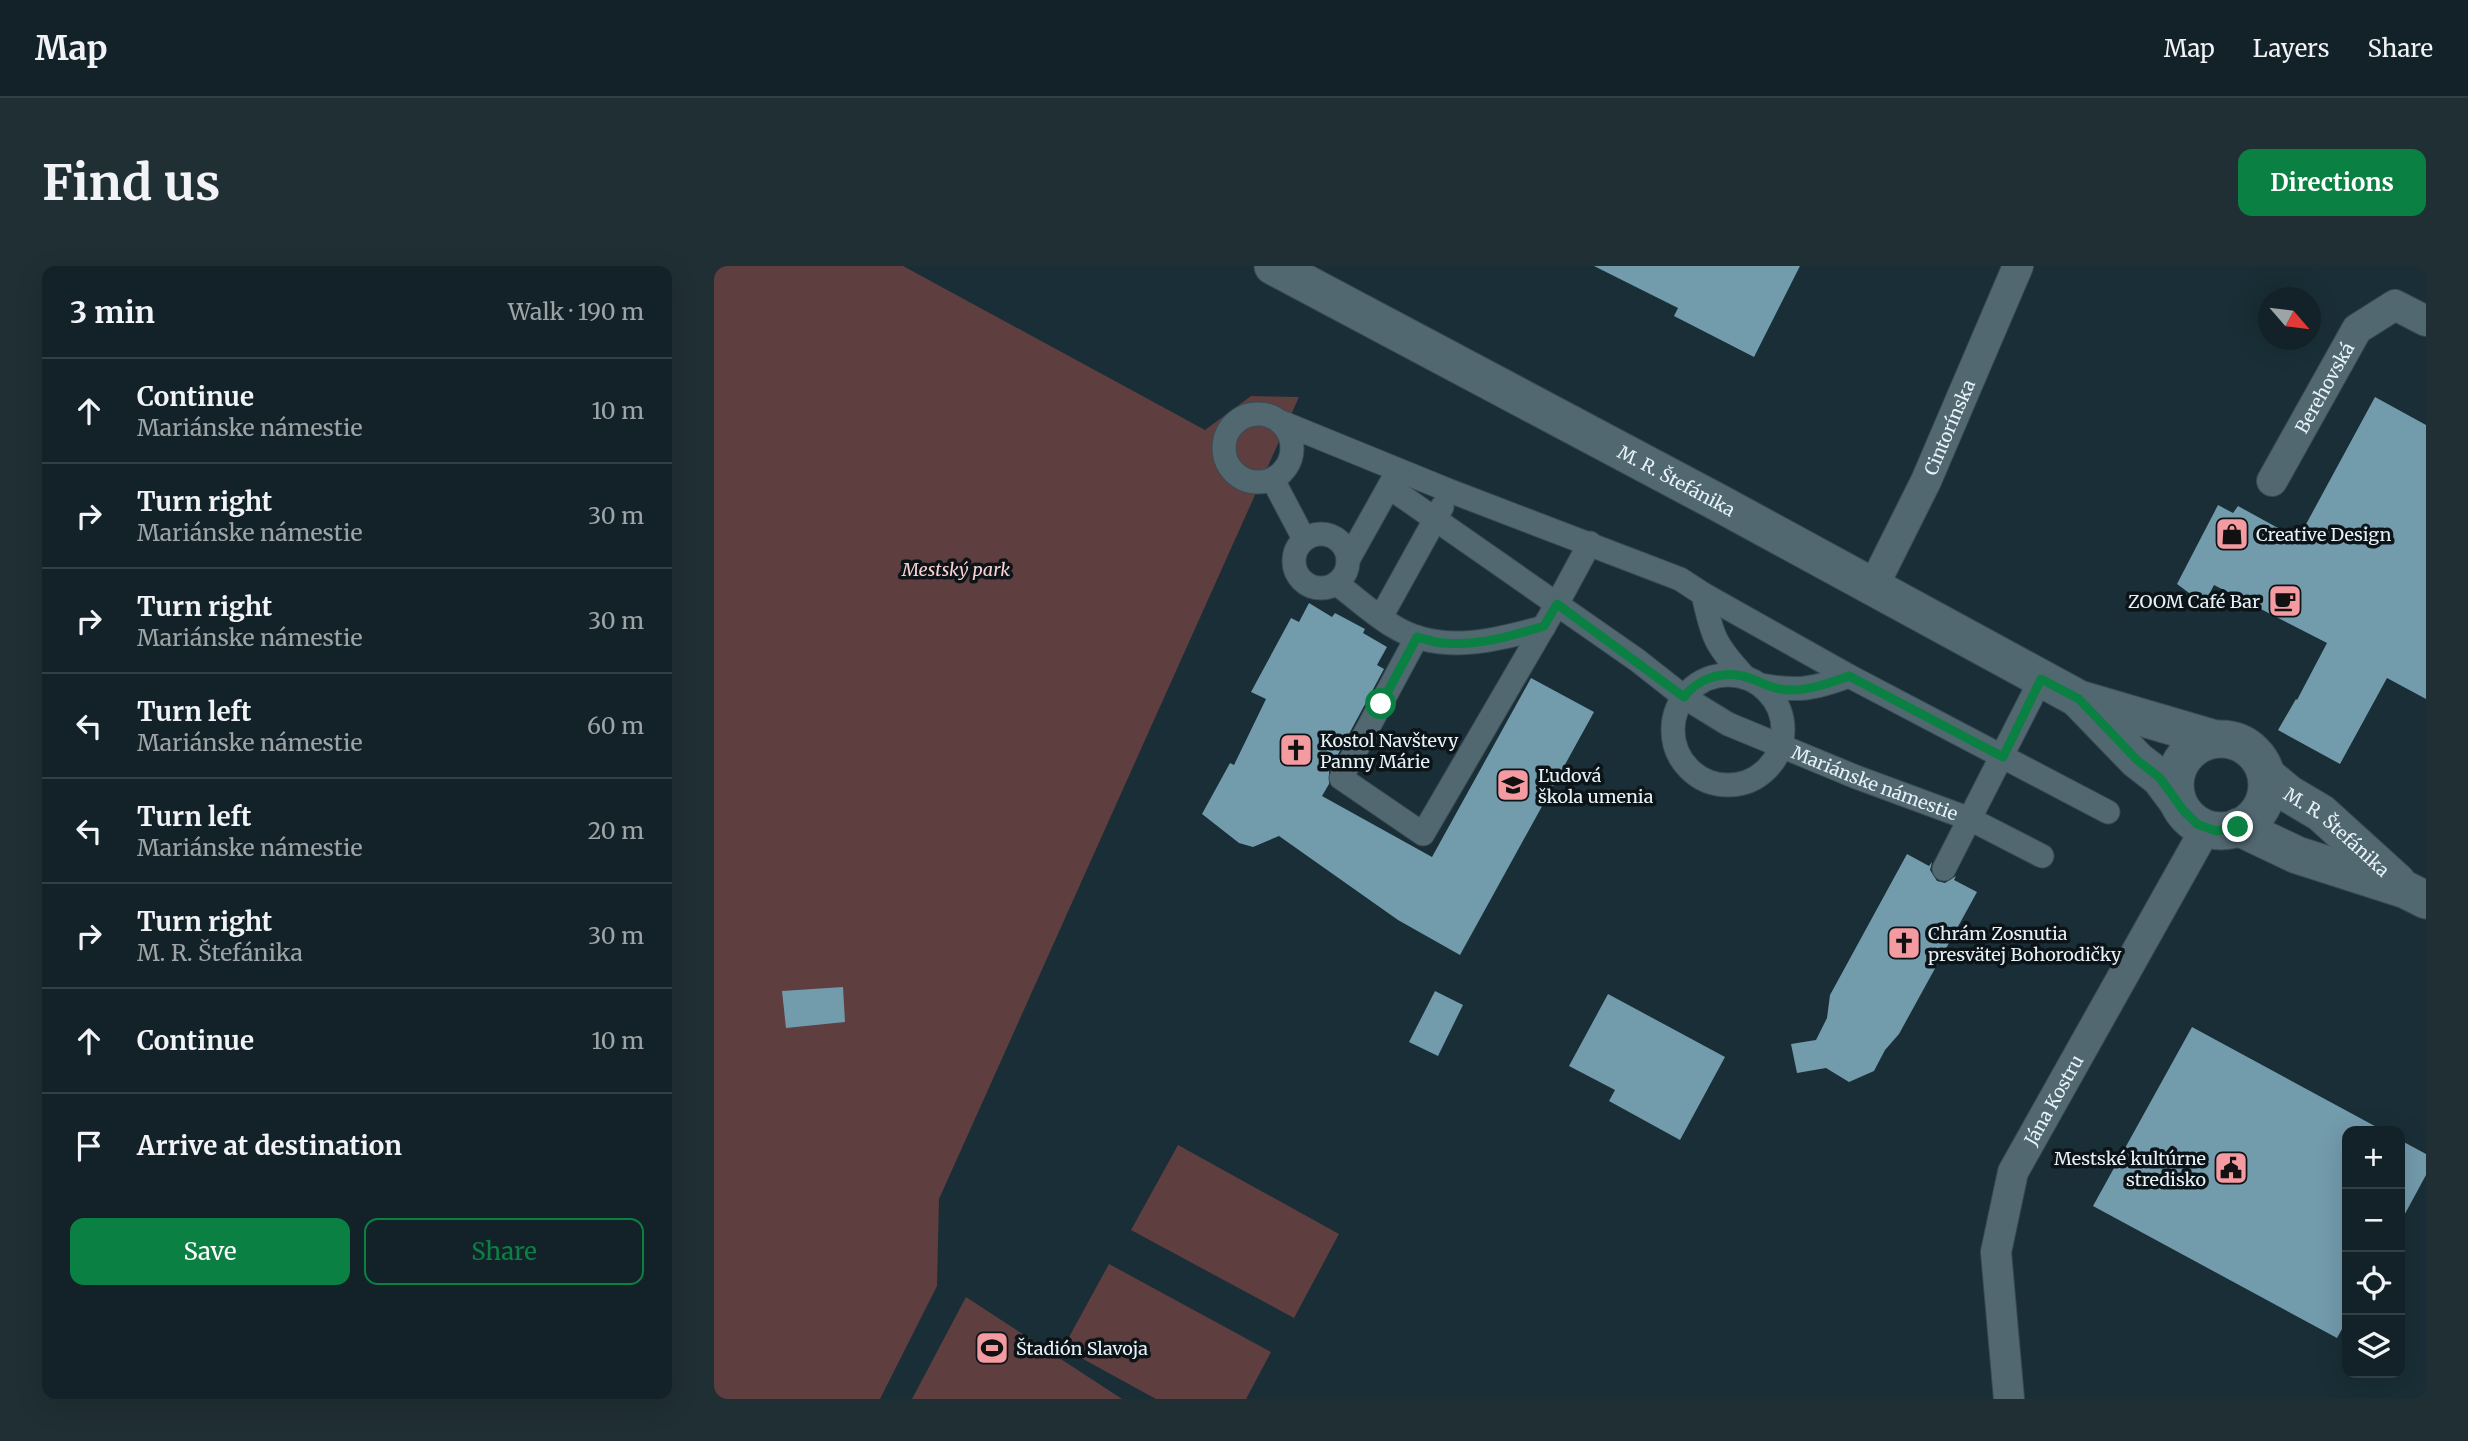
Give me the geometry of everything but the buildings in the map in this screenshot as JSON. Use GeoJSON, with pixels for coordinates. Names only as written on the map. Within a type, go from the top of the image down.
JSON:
{"type":"FeatureCollection","features":[{"type":"Feature","properties":{"kind":"street","name":"M. R. Štefánika"},"geometry":{"type":"LineString","coordinates":[[1273,266],[2079,699],[2215,739]]}},
{"type":"Feature","properties":{"kind":"street","name":"Cintorínska"},"geometry":{"type":"LineString","coordinates":[[1873,587],[1926,481],[2009,269]]}},
{"type":"Feature","properties":{"kind":"street","name":"Berehovská"},"geometry":{"type":"LineString","coordinates":[[2272,481],[2357,329],[2395,305],[2426,321]]}},
{"type":"Feature","properties":{"kind":"street","name":"Mariánske námestie"},"geometry":{"type":"LineString","coordinates":[[1273,480],[1251,482],[1233,471],[1224,451],[1225,440],[1237,421],[1248,416],[1271,416],[1393,479],[1450,491],[1680,579],[1849,676],[2108,812]]}},
{"type":"Feature","properties":{"kind":"street"},"geometry":{"type":"LineString","coordinates":[[1280,422],[1288,432],[1292,454],[1288,465],[1273,480],[1304,539]]}},
{"type":"Feature","properties":{"kind":"street","name":"Mariánske námestie"},"geometry":{"type":"LineString","coordinates":[[1393,479],[1435,519],[1684,697],[1728,724],[1856,777],[1970,819],[2042,856]]}},
{"type":"Feature","properties":{"kind":"street"},"geometry":{"type":"LineString","coordinates":[[1348,560],[1342,544],[1328,534],[1311,535],[1304,539],[1294,555],[1296,573],[1309,586],[1319,589],[1337,584],[1393,479]]}},
{"type":"Feature","properties":{"kind":"street"},"geometry":{"type":"LineString","coordinates":[[1381,617],[1450,491]]}},
{"type":"Feature","properties":{"kind":"street"},"geometry":{"type":"LineString","coordinates":[[1417,637],[1341,778],[1423,834],[1590,543]]}},
{"type":"Feature","properties":{"kind":"street"},"geometry":{"type":"LineString","coordinates":[[1337,584],[1355,611],[1381,617],[1394,627],[1417,637],[1443,643],[1475,642],[1511,636],[1544,626]]}},
{"type":"Feature","properties":{"kind":"street","name":"Mariánske námestie"},"geometry":{"type":"LineString","coordinates":[[1684,697],[1678,704],[1673,721],[1673,738],[1678,755],[1688,769],[1703,779],[1719,784],[1737,784],[1753,779],[1767,769],[1777,754],[1783,736],[1782,717],[1774,699],[1725,655],[1712,634],[1703,594]]}},
{"type":"Feature","properties":{"kind":"street"},"geometry":{"type":"LineString","coordinates":[[1684,697],[1690,689],[1706,678],[1725,674],[1788,690],[1817,687],[1849,676]]}},
{"type":"Feature","properties":{"kind":"street","name":"Mariánske námestie"},"geometry":{"type":"LineString","coordinates":[[1944,869],[2041,679]]}},
{"type":"Feature","properties":{"kind":"street","name":"M. R. Štefánika"},"geometry":{"type":"LineString","coordinates":[[2079,699],[2137,760],[2160,778],[2178,802]]}},
{"type":"Feature","properties":{"kind":"street"},"geometry":{"type":"LineString","coordinates":[[2215,739],[2237,742],[2247,747],[2262,765],[2266,775],[2266,791],[2261,806],[2252,819],[2222,828],[2189,818],[2178,802],[2176,779],[2185,757],[2203,742],[2215,739]]}},
{"type":"Feature","properties":{"kind":"street","name":"M. R. Štefánika"},"geometry":{"type":"LineString","coordinates":[[2266,775],[2289,794],[2321,813],[2416,895]]}},
{"type":"Feature","properties":{"kind":"street","name":"M. R. Štefánika"},"geometry":{"type":"LineString","coordinates":[[2222,828],[2416,895]]}},
{"type":"Feature","properties":{"kind":"street","name":"Jána Kostru"},"geometry":{"type":"LineString","coordinates":[[2009,1399],[1996,1252],[2013,1172],[2222,828]]}},
{"type":"Feature","properties":{"kind":"green space","name":"Mestský park"},"geometry":{"type":"Polygon","coordinates":[[[714,266],[903,266],[1205,430],[1251,396],[1299,397],[939,1199],[937,1286],[880,1399],[714,1399],[714,266]]]}},
{"type":"Feature","properties":{"kind":"green space"},"geometry":{"type":"Polygon","coordinates":[[[1178,1145],[1339,1234],[1294,1318],[1131,1230],[1178,1145]]]}},
{"type":"Feature","properties":{"kind":"green space"},"geometry":{"type":"Polygon","coordinates":[[[1109,1264],[1271,1352],[1246,1399],[1156,1399],[1063,1348],[1109,1264]]]}},
{"type":"Feature","properties":{"kind":"green space","name":"Štadión Slavoja"},"geometry":{"type":"Polygon","coordinates":[[[966,1297],[1122,1399],[912,1399],[966,1297]]]}},
{"type":"Feature","properties":{"kind":"place","name":"Creative Design"},"geometry":{"type":"Point","coordinates":[2232,534]}},
{"type":"Feature","properties":{"kind":"place","name":"ZOOM Café Bar"},"geometry":{"type":"Point","coordinates":[2285,601]}},
{"type":"Feature","properties":{"kind":"place","name":"Kostol Navštevy Panny Márie"},"geometry":{"type":"Point","coordinates":[1296,750]}},
{"type":"Feature","properties":{"kind":"place","name":"Ľudová škola umenia"},"geometry":{"type":"Point","coordinates":[1513,785]}},
{"type":"Feature","properties":{"kind":"place","name":"Chrám Zosnutia presvätej Bohorodičky"},"geometry":{"type":"Point","coordinates":[1904,943]}},
{"type":"Feature","properties":{"kind":"place","name":"Mestské kultúrne stredisko"},"geometry":{"type":"Point","coordinates":[2231,1168]}},
{"type":"Feature","properties":{"kind":"place","name":"Štadión Slavoja"},"geometry":{"type":"Point","coordinates":[992,1348]}},
{"type":"Feature","properties":{"kind":"route"},"geometry":{"type":"LineString","coordinates":[[1381,704],[1417,637],[1443,643],[1475,642],[1511,636],[1544,626],[1557,604],[1684,697],[1690,689],[1706,678],[1725,674],[1744,676],[1761,685],[1788,690],[1817,687],[1849,676],[2003,757],[2041,679],[2079,699],[2137,760],[2160,778],[2189,818],[2216,831],[2238,827]]}}]}
